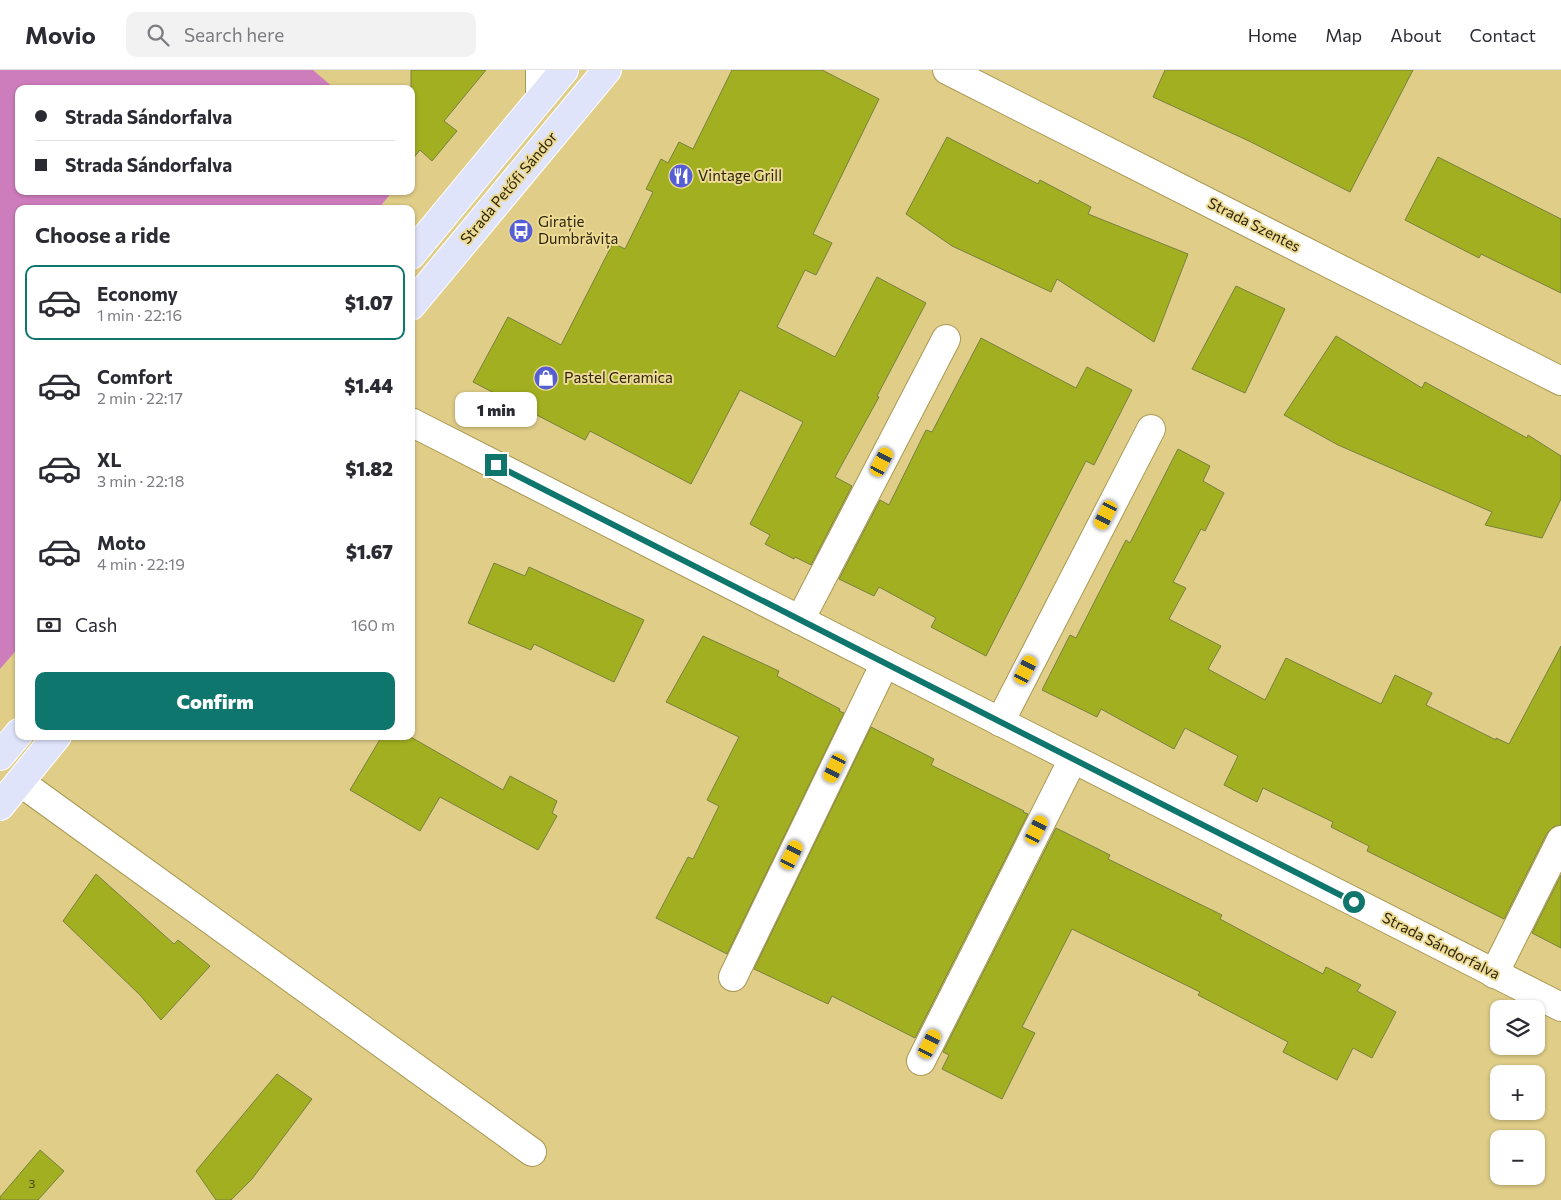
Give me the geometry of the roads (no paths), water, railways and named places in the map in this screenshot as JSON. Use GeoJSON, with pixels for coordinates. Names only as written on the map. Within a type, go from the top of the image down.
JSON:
{"type":"FeatureCollection","features":[{"type":"Feature","properties":{"kind":"main road"},"geometry":{"type":"LineString","coordinates":[[415,250],[564,70]]}},
{"type":"Feature","properties":{"kind":"main road","name":"Strada Petőfi Sándor"},"geometry":{"type":"LineString","coordinates":[[415,301],[607,70]]}},
{"type":"Feature","properties":{"kind":"main road"},"geometry":{"type":"LineString","coordinates":[[0,756],[15,738]]}},
{"type":"Feature","properties":{"kind":"main road"},"geometry":{"type":"LineString","coordinates":[[0,806],[54,740]]}},
{"type":"Feature","properties":{"kind":"street"},"geometry":{"type":"LineString","coordinates":[[540,70],[540,99]]}},
{"type":"Feature","properties":{"kind":"street","name":"Strada Szentes"},"geometry":{"type":"LineString","coordinates":[[947,70],[1561,381]]}},
{"type":"Feature","properties":{"kind":"street"},"geometry":{"type":"LineString","coordinates":[[800,620],[946,339]]}},
{"type":"Feature","properties":{"kind":"street","name":"Strada Sándorfalva"},"geometry":{"type":"LineString","coordinates":[[415,424],[1561,1008]]}},
{"type":"Feature","properties":{"kind":"street"},"geometry":{"type":"LineString","coordinates":[[1000,722],[1151,429]]}},
{"type":"Feature","properties":{"kind":"street"},"geometry":{"type":"LineString","coordinates":[[733,977],[885,663]]}},
{"type":"Feature","properties":{"kind":"street"},"geometry":{"type":"LineString","coordinates":[[921,1061],[1073,759]]}},
{"type":"Feature","properties":{"kind":"street"},"geometry":{"type":"LineString","coordinates":[[20,782],[532,1152]]}},
{"type":"Feature","properties":{"kind":"street"},"geometry":{"type":"LineString","coordinates":[[1494,974],[1561,840]]}},
{"type":"Feature","properties":{"kind":"place","name":"Vintage Grill"},"geometry":{"type":"Point","coordinates":[681,176]}},
{"type":"Feature","properties":{"kind":"place","name":"Girație Dumbrăvița"},"geometry":{"type":"Point","coordinates":[521,231]}},
{"type":"Feature","properties":{"kind":"place","name":"Pastel Ceramica"},"geometry":{"type":"Point","coordinates":[546,378]}}]}
